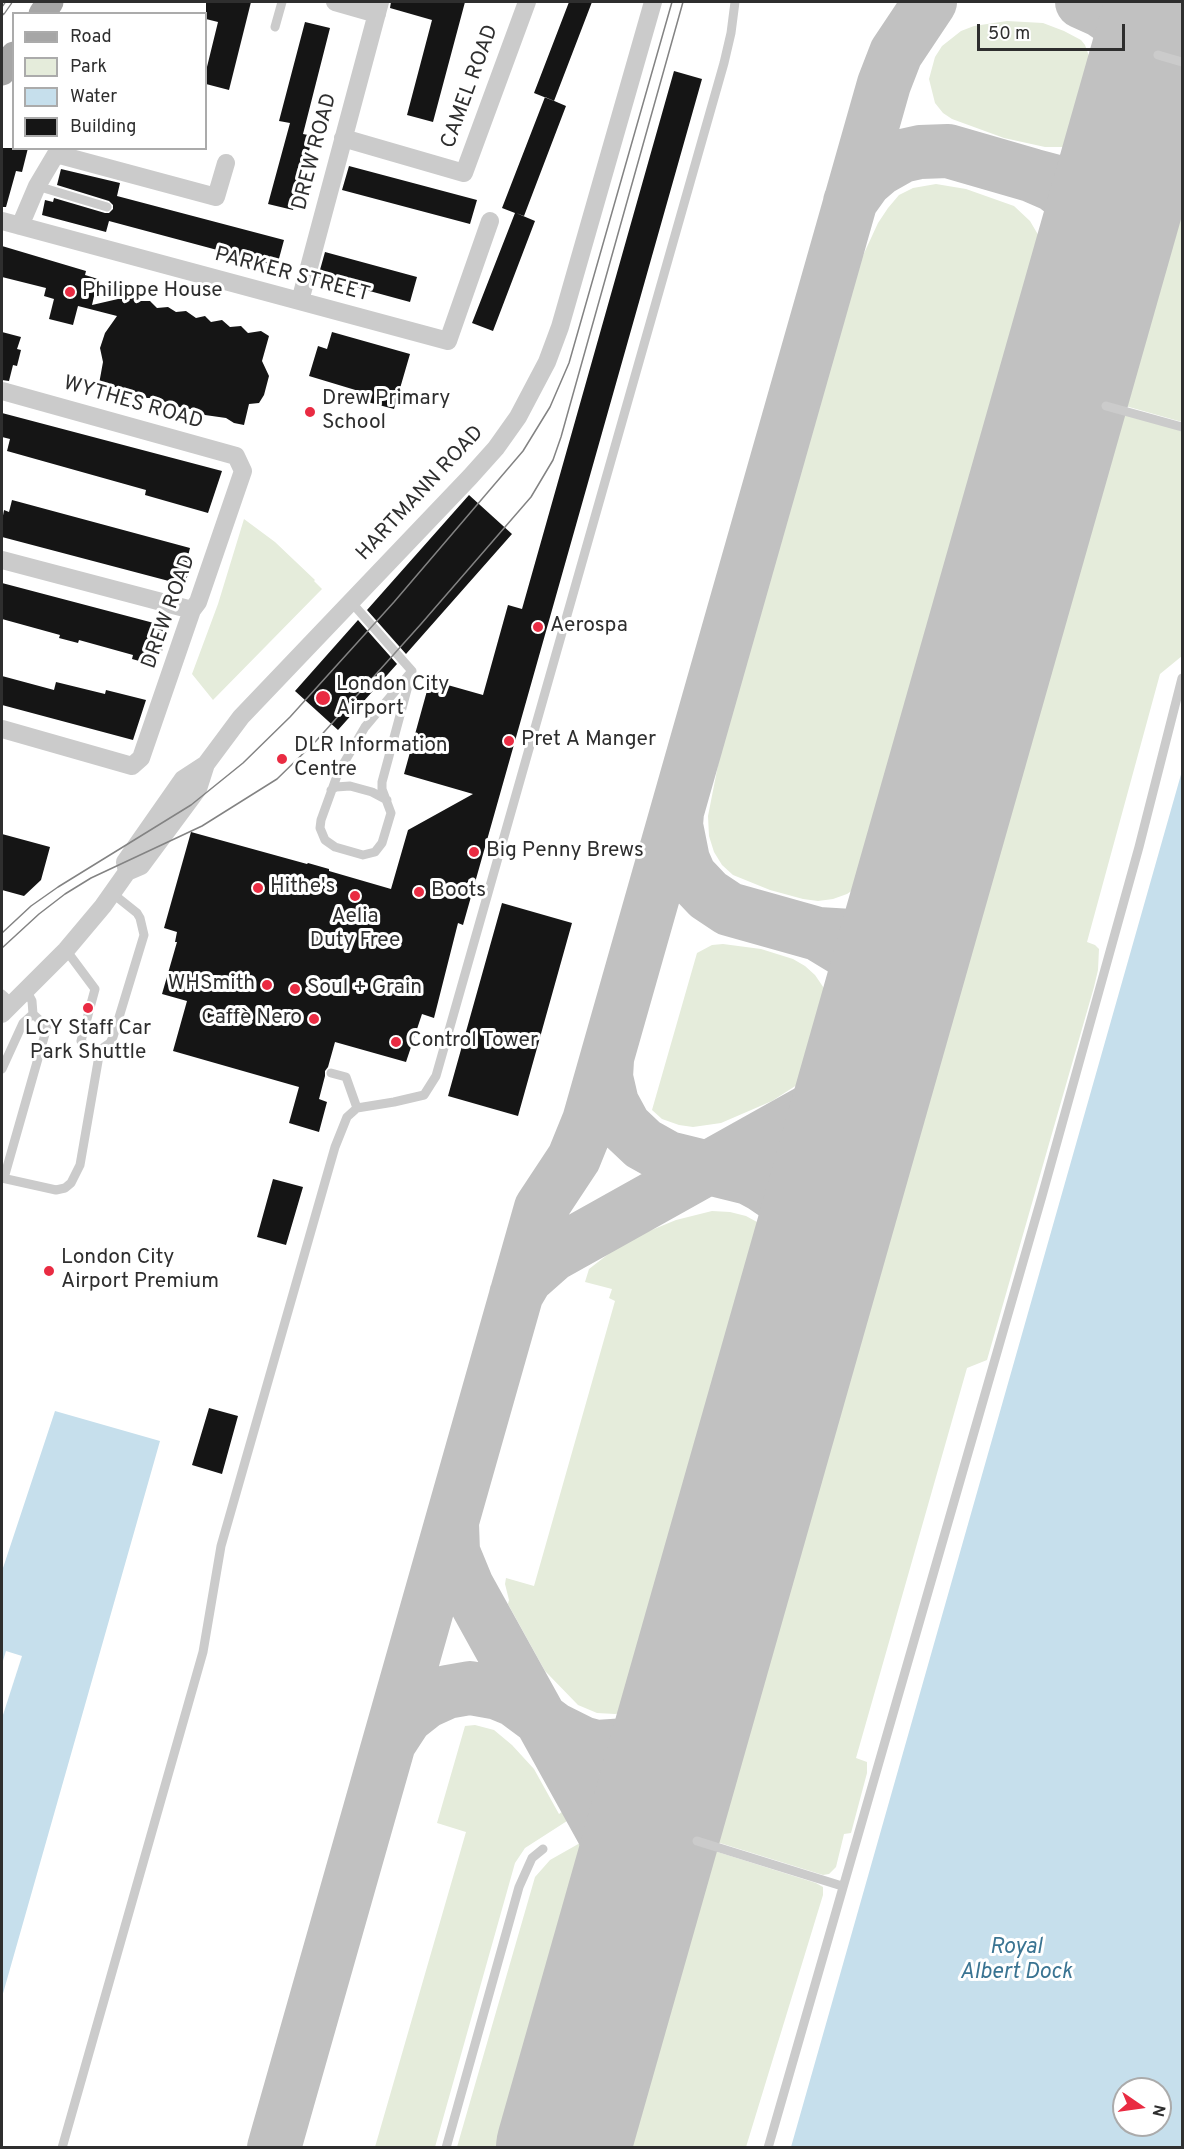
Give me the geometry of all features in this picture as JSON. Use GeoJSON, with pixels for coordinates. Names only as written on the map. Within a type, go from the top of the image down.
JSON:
{"type":"FeatureCollection","features":[{"type":"Feature","properties":{"kind":"main road"},"geometry":{"type":"LineString","coordinates":[[2,72],[12,58]]}},
{"type":"Feature","properties":{"kind":"street","name":"DREW ROAD"},"geometry":{"type":"LineString","coordinates":[[300,301],[378,8],[335,2]]}},
{"type":"Feature","properties":{"kind":"street","name":"CAMEL ROAD"},"geometry":{"type":"LineString","coordinates":[[343,138],[464,173],[527,2]]}},
{"type":"Feature","properties":{"kind":"street","name":"HARTMANN ROAD"},"geometry":{"type":"LineString","coordinates":[[5,1004],[26,990],[66,950],[127,872],[141,866],[198,789],[206,764],[241,717],[485,461],[518,417],[537,381],[560,327],[652,2]]}},
{"type":"Feature","properties":{"kind":"street"},"geometry":{"type":"LineString","coordinates":[[20,226],[37,186],[56,154],[69,152],[216,197],[226,163]]}},
{"type":"Feature","properties":{"kind":"street","name":"PARKER STREET"},"geometry":{"type":"LineString","coordinates":[[2,221],[448,341],[490,221]]}},
{"type":"Feature","properties":{"kind":"street","name":"WYTHES ROAD"},"geometry":{"type":"LineString","coordinates":[[2,391],[236,456],[243,471]]}},
{"type":"Feature","properties":{"kind":"street","name":"DREW ROAD"},"geometry":{"type":"LineString","coordinates":[[2,729],[132,766],[141,758],[243,471]]}},
{"type":"Feature","properties":{"kind":"street"},"geometry":{"type":"LineString","coordinates":[[2,560],[192,610]]}},
{"type":"Feature","properties":{"kind":"lane"},"geometry":{"type":"LineString","coordinates":[[275,27],[282,2]]}},
{"type":"Feature","properties":{"kind":"lane"},"geometry":{"type":"LineString","coordinates":[[62,2148],[203,1652],[217,1566],[231,1512],[335,1147],[347,1117],[357,1108],[424,1095],[436,1076],[724,63],[735,2]]}},
{"type":"Feature","properties":{"kind":"lane"},"geometry":{"type":"LineString","coordinates":[[1158,55],[1182,62]]}},
{"type":"Feature","properties":{"kind":"lane"},"geometry":{"type":"LineString","coordinates":[[37,186],[107,207]]}},
{"type":"Feature","properties":{"kind":"lane"},"geometry":{"type":"LineString","coordinates":[[1106,406],[1182,427]]}},
{"type":"Feature","properties":{"kind":"lane"},"geometry":{"type":"LineString","coordinates":[[352,603],[412,671]]}},
{"type":"Feature","properties":{"kind":"lane"},"geometry":{"type":"LineString","coordinates":[[412,671],[383,776],[382,789],[391,813],[382,843],[375,852],[363,855],[335,847],[325,840],[320,828],[338,773],[365,727],[412,671]]}},
{"type":"Feature","properties":{"kind":"lane"},"geometry":{"type":"LineString","coordinates":[[768,2148],[1042,1196],[1139,847],[1182,678]]}},
{"type":"Feature","properties":{"kind":"lane"},"geometry":{"type":"LineString","coordinates":[[331,790],[336,787],[350,786],[387,800]]}},
{"type":"Feature","properties":{"kind":"lane"},"geometry":{"type":"LineString","coordinates":[[66,950],[94,989],[95,994],[81,1041],[87,1047],[100,1050],[113,1037],[144,935],[137,913],[112,893]]}},
{"type":"Feature","properties":{"kind":"lane"},"geometry":{"type":"LineString","coordinates":[[26,990],[32,1001],[33,1014],[47,1027],[3,1178],[56,1190],[65,1188],[71,1183],[80,1165],[100,1050]]}},
{"type":"Feature","properties":{"kind":"lane"},"geometry":{"type":"LineString","coordinates":[[2,1069],[23,1023],[33,1014]]}},
{"type":"Feature","properties":{"kind":"lane"},"geometry":{"type":"LineString","coordinates":[[331,1073],[346,1077],[357,1108]]}},
{"type":"Feature","properties":{"kind":"lane"},"geometry":{"type":"LineString","coordinates":[[697,1841],[842,1886]]}},
{"type":"Feature","properties":{"kind":"lane"},"geometry":{"type":"LineString","coordinates":[[446,2148],[519,1887],[532,1858],[543,1849]]}},
{"type":"Feature","properties":{"kind":"green space"},"geometry":{"type":"Polygon","coordinates":[[[1007,21],[1043,23],[1064,31],[1081,40],[1085,45],[1095,73],[1075,147],[1045,147],[1004,138],[952,119],[935,103],[929,79],[935,57],[942,46],[961,31],[974,26],[1007,21]]]}},
{"type":"Feature","properties":{"kind":"green space"},"geometry":{"type":"Polygon","coordinates":[[[1182,167],[1182,422],[1115,403],[1182,167]]]}},
{"type":"Feature","properties":{"kind":"green space"},"geometry":{"type":"Polygon","coordinates":[[[936,184],[966,189],[1014,206],[1030,221],[1047,250],[872,870],[866,881],[847,894],[818,901],[803,899],[770,890],[733,875],[722,865],[714,852],[709,836],[708,816],[720,755],[716,753],[857,261],[860,262],[878,223],[899,195],[913,188],[936,184]]]}},
{"type":"Feature","properties":{"kind":"green space"},"geometry":{"type":"Polygon","coordinates":[[[1113,411],[1182,431],[1182,656],[1160,674],[1087,942],[1099,949],[1094,987],[987,1360],[967,1368],[856,1758],[867,1762],[867,1773],[851,1833],[844,1834],[836,1867],[829,1874],[823,1875],[707,1839],[1113,411]]]}},
{"type":"Feature","properties":{"kind":"green space"},"geometry":{"type":"Polygon","coordinates":[[[244,519],[275,542],[322,589],[213,700],[192,674],[218,604],[244,519]]]}},
{"type":"Feature","properties":{"kind":"green space"},"geometry":{"type":"Polygon","coordinates":[[[723,944],[761,949],[793,959],[815,975],[834,1003],[814,1074],[772,1101],[721,1123],[693,1127],[679,1125],[662,1119],[652,1110],[697,953],[712,945],[723,944]]]}},
{"type":"Feature","properties":{"kind":"green space"},"geometry":{"type":"Polygon","coordinates":[[[712,1211],[746,1216],[757,1222],[768,1235],[633,1711],[615,1714],[597,1713],[578,1705],[545,1671],[508,1604],[506,1578],[534,1586],[615,1301],[609,1298],[612,1289],[585,1282],[589,1269],[620,1245],[637,1236],[676,1220],[712,1211]]]}},
{"type":"Feature","properties":{"kind":"green space"},"geometry":{"type":"Polygon","coordinates":[[[475,1725],[494,1730],[512,1745],[534,1769],[559,1814],[562,1812],[567,1821],[525,1848],[515,1863],[435,2147],[375,2147],[466,1832],[437,1823],[465,1726],[475,1725]]]}},
{"type":"Feature","properties":{"kind":"green space"},"geometry":{"type":"Polygon","coordinates":[[[580,1843],[591,1862],[509,2147],[457,2147],[535,1877],[550,1860],[580,1843]]]}},
{"type":"Feature","properties":{"kind":"green space"},"geometry":{"type":"Polygon","coordinates":[[[705,1848],[816,1883],[823,1887],[823,1895],[746,2147],[620,2148],[705,1848]]]}},
{"type":"Feature","properties":{"kind":"water","name":"Royal Albert Dock"},"geometry":{"type":"Polygon","coordinates":[[[1182,771],[1182,2147],[791,2147],[1182,771]]]}},
{"type":"Feature","properties":{"kind":"water"},"geometry":{"type":"Polygon","coordinates":[[[55,1411],[160,1441],[2,1997],[2,1571],[55,1411]]]}},
{"type":"Feature","properties":{"kind":"pier"},"geometry":{"type":"Polygon","coordinates":[[[6,1651],[22,1656],[2,1718],[2,1664],[6,1651]]]}},
{"type":"Feature","properties":{"kind":"building"},"geometry":{"type":"Polygon","coordinates":[[[206,2],[251,2],[229,90],[207,84],[207,67],[218,22],[207,19],[206,2]]]}},
{"type":"Feature","properties":{"kind":"building"},"geometry":{"type":"Polygon","coordinates":[[[391,2],[465,2],[433,122],[407,115],[432,20],[390,8],[391,2]]]}},
{"type":"Feature","properties":{"kind":"building"},"geometry":{"type":"Polygon","coordinates":[[[569,2],[592,2],[554,101],[534,93],[569,2]]]}},
{"type":"Feature","properties":{"kind":"building"},"geometry":{"type":"Polygon","coordinates":[[[305,22],[330,28],[303,134],[313,136],[293,210],[268,204],[290,123],[279,121],[305,22]]]}},
{"type":"Feature","properties":{"kind":"building"},"geometry":{"type":"Polygon","coordinates":[[[674,71],[702,79],[463,925],[458,923],[434,1018],[422,1014],[406,1062],[335,1042],[319,1099],[327,1102],[319,1132],[289,1123],[299,1087],[173,1051],[187,1001],[162,994],[177,942],[175,942],[177,932],[164,928],[191,832],[308,863],[391,889],[408,830],[473,794],[404,774],[430,680],[483,695],[508,605],[522,609],[674,71]]]}},
{"type":"Feature","properties":{"kind":"building"},"geometry":{"type":"Polygon","coordinates":[[[545,97],[566,106],[524,216],[516,213],[535,221],[493,331],[472,323],[515,213],[502,208],[545,97]]]}},
{"type":"Feature","properties":{"kind":"building"},"geometry":{"type":"Polygon","coordinates":[[[2,148],[28,150],[22,172],[16,171],[6,207],[2,207],[2,148]]]}},
{"type":"Feature","properties":{"kind":"building"},"geometry":{"type":"Polygon","coordinates":[[[349,166],[477,200],[470,224],[342,190],[349,166]]]}},
{"type":"Feature","properties":{"kind":"building"},"geometry":{"type":"Polygon","coordinates":[[[61,169],[120,183],[117,196],[284,240],[277,266],[109,221],[106,232],[42,215],[45,200],[53,202],[54,198],[105,213],[113,209],[109,201],[57,185],[61,169]]]}},
{"type":"Feature","properties":{"kind":"building"},"geometry":{"type":"Polygon","coordinates":[[[2,246],[86,271],[85,275],[98,279],[92,305],[131,296],[139,301],[150,301],[157,308],[168,307],[176,312],[186,311],[196,318],[205,316],[211,322],[222,320],[230,327],[241,326],[248,333],[261,331],[269,336],[262,361],[269,376],[264,395],[259,403],[249,404],[244,425],[226,418],[198,414],[191,409],[154,398],[146,398],[135,392],[126,392],[118,387],[99,384],[103,362],[100,348],[105,333],[117,316],[78,306],[73,325],[49,319],[54,299],[44,296],[46,288],[2,277],[2,246]]]}},
{"type":"Feature","properties":{"kind":"building"},"geometry":{"type":"Polygon","coordinates":[[[325,252],[417,277],[410,302],[318,277],[325,252]]]}},
{"type":"Feature","properties":{"kind":"building"},"geometry":{"type":"Polygon","coordinates":[[[2,332],[21,337],[17,349],[21,350],[17,366],[13,365],[9,381],[2,380],[2,332]]]}},
{"type":"Feature","properties":{"kind":"building"},"geometry":{"type":"Polygon","coordinates":[[[332,332],[410,354],[394,409],[360,400],[362,392],[309,376],[318,346],[327,349],[332,332]]]}},
{"type":"Feature","properties":{"kind":"building"},"geometry":{"type":"Polygon","coordinates":[[[2,413],[222,471],[208,513],[145,495],[146,490],[7,451],[10,439],[2,437],[2,413]]]}},
{"type":"Feature","properties":{"kind":"building"},"geometry":{"type":"Polygon","coordinates":[[[469,495],[512,534],[406,654],[367,610],[469,495]]]}},
{"type":"Feature","properties":{"kind":"building"},"geometry":{"type":"Polygon","coordinates":[[[12,500],[190,548],[187,560],[193,561],[184,585],[2,537],[4,510],[9,512],[12,500]]]}},
{"type":"Feature","properties":{"kind":"building"},"geometry":{"type":"Polygon","coordinates":[[[2,583],[169,627],[162,651],[158,650],[154,665],[132,659],[133,655],[79,640],[78,643],[59,638],[60,635],[2,619],[2,583]]]}},
{"type":"Feature","properties":{"kind":"building"},"geometry":{"type":"Polygon","coordinates":[[[358,620],[397,664],[338,730],[295,691],[358,620]]]}},
{"type":"Feature","properties":{"kind":"building"},"geometry":{"type":"Polygon","coordinates":[[[2,676],[54,690],[56,682],[105,694],[106,690],[146,700],[133,740],[2,705],[2,676]]]}},
{"type":"Feature","properties":{"kind":"building"},"geometry":{"type":"Polygon","coordinates":[[[2,834],[50,847],[41,880],[24,896],[2,890],[2,834]]]}},
{"type":"Feature","properties":{"kind":"building"},"geometry":{"type":"Polygon","coordinates":[[[502,903],[572,923],[518,1116],[448,1096],[502,903]]]}},
{"type":"Feature","properties":{"kind":"building"},"geometry":{"type":"Polygon","coordinates":[[[273,1179],[303,1187],[286,1245],[257,1237],[273,1179]]]}},
{"type":"Feature","properties":{"kind":"building"},"geometry":{"type":"Polygon","coordinates":[[[209,1408],[238,1416],[222,1474],[192,1465],[209,1408]]]}},
{"type":"Feature","properties":{"kind":"taxiway"},"geometry":{"type":"LineString","coordinates":[[274,2148],[541,1208],[574,1158],[589,1121],[884,84],[896,53],[930,2]]}},
{"type":"Feature","properties":{"kind":"taxiway"},"geometry":{"type":"LineString","coordinates":[[1031,175],[1077,185],[1099,180],[1117,167],[1133,143],[1142,109],[1144,84],[1138,54],[1124,30],[1115,20],[1082,2]]}},
{"type":"Feature","properties":{"kind":"taxiway"},"geometry":{"type":"LineString","coordinates":[[850,202],[865,181],[879,169],[902,156],[920,152],[948,151],[1031,175],[1054,185],[1063,192],[1085,221],[1094,251],[1094,282]]}},
{"type":"Feature","properties":{"kind":"taxiway"},"geometry":{"type":"LineString","coordinates":[[677,812],[676,825],[683,860],[690,876],[708,895],[729,909],[818,934],[851,936],[881,926],[906,905],[924,879]]}},
{"type":"Feature","properties":{"kind":"taxiway"},"geometry":{"type":"LineString","coordinates":[[818,934],[846,951],[866,974],[877,1004],[879,1038]]}},
{"type":"Feature","properties":{"kind":"taxiway"},"geometry":{"type":"LineString","coordinates":[[516,1295],[526,1278],[552,1255],[840,1094],[874,1056]]}},
{"type":"Feature","properties":{"kind":"taxiway"},"geometry":{"type":"LineString","coordinates":[[607,1060],[606,1077],[612,1103],[625,1127],[643,1144],[668,1158],[749,1178],[784,1200],[793,1211],[805,1236],[808,1251],[808,1286]]}},
{"type":"Feature","properties":{"kind":"taxiway"},"geometry":{"type":"LineString","coordinates":[[452,1524],[453,1552],[467,1586],[622,1866],[627,1884],[628,1904],[625,1928]]}},
{"type":"Feature","properties":{"kind":"taxiway"},"geometry":{"type":"LineString","coordinates":[[389,1743],[406,1717],[425,1702],[447,1692],[470,1688],[498,1693],[515,1700],[554,1729],[582,1743],[597,1747],[627,1745],[654,1734],[667,1725],[677,1714],[694,1685]]}},
{"type":"Feature","properties":{"kind":"runway"},"geometry":{"type":"LineString","coordinates":[[563,2148],[1170,13]]}},
{"type":"Feature","properties":{"kind":"tram line"},"geometry":{"type":"LineString","coordinates":[[2,933],[31,906],[191,805],[243,763],[290,717],[394,602],[523,451],[550,407],[569,363],[672,2]]}},
{"type":"Feature","properties":{"kind":"tram line"},"geometry":{"type":"LineString","coordinates":[[2,948],[39,914],[91,878],[202,826],[277,779],[316,741],[531,497],[553,460],[561,437],[683,2]]}},
{"type":"Feature","properties":{"kind":"railway"},"geometry":{"type":"LineString","coordinates":[[2,12],[9,2]]}},
{"type":"Feature","properties":{"kind":"place","name":"Philippe House"},"geometry":{"type":"Point","coordinates":[70,292]}},
{"type":"Feature","properties":{"kind":"place","name":"Drew Primary School"},"geometry":{"type":"Point","coordinates":[310,412]}},
{"type":"Feature","properties":{"kind":"place","name":"Aerospa"},"geometry":{"type":"Point","coordinates":[538,627]}},
{"type":"Feature","properties":{"kind":"place","name":"London City Airport"},"geometry":{"type":"Point","coordinates":[323,698]}},
{"type":"Feature","properties":{"kind":"place","name":"Pret A Manger"},"geometry":{"type":"Point","coordinates":[509,741]}},
{"type":"Feature","properties":{"kind":"place","name":"DLR Information Centre"},"geometry":{"type":"Point","coordinates":[282,759]}},
{"type":"Feature","properties":{"kind":"place","name":"Big Penny Brews"},"geometry":{"type":"Point","coordinates":[474,852]}},
{"type":"Feature","properties":{"kind":"place","name":"Hithe's"},"geometry":{"type":"Point","coordinates":[258,888]}},
{"type":"Feature","properties":{"kind":"place","name":"Boots"},"geometry":{"type":"Point","coordinates":[419,892]}},
{"type":"Feature","properties":{"kind":"place","name":"Aelia Duty Free"},"geometry":{"type":"Point","coordinates":[355,896]}},
{"type":"Feature","properties":{"kind":"place","name":"WHSmith"},"geometry":{"type":"Point","coordinates":[267,985]}},
{"type":"Feature","properties":{"kind":"place","name":"Soul + Grain"},"geometry":{"type":"Point","coordinates":[295,989]}},
{"type":"Feature","properties":{"kind":"place","name":"LCY Staff Car Park Shuttle"},"geometry":{"type":"Point","coordinates":[88,1008]}},
{"type":"Feature","properties":{"kind":"place","name":"Caffè Nero"},"geometry":{"type":"Point","coordinates":[314,1019]}},
{"type":"Feature","properties":{"kind":"place","name":"Control Tower"},"geometry":{"type":"Point","coordinates":[396,1042]}},
{"type":"Feature","properties":{"kind":"place","name":"London City Airport Premium"},"geometry":{"type":"Point","coordinates":[49,1271]}}]}
